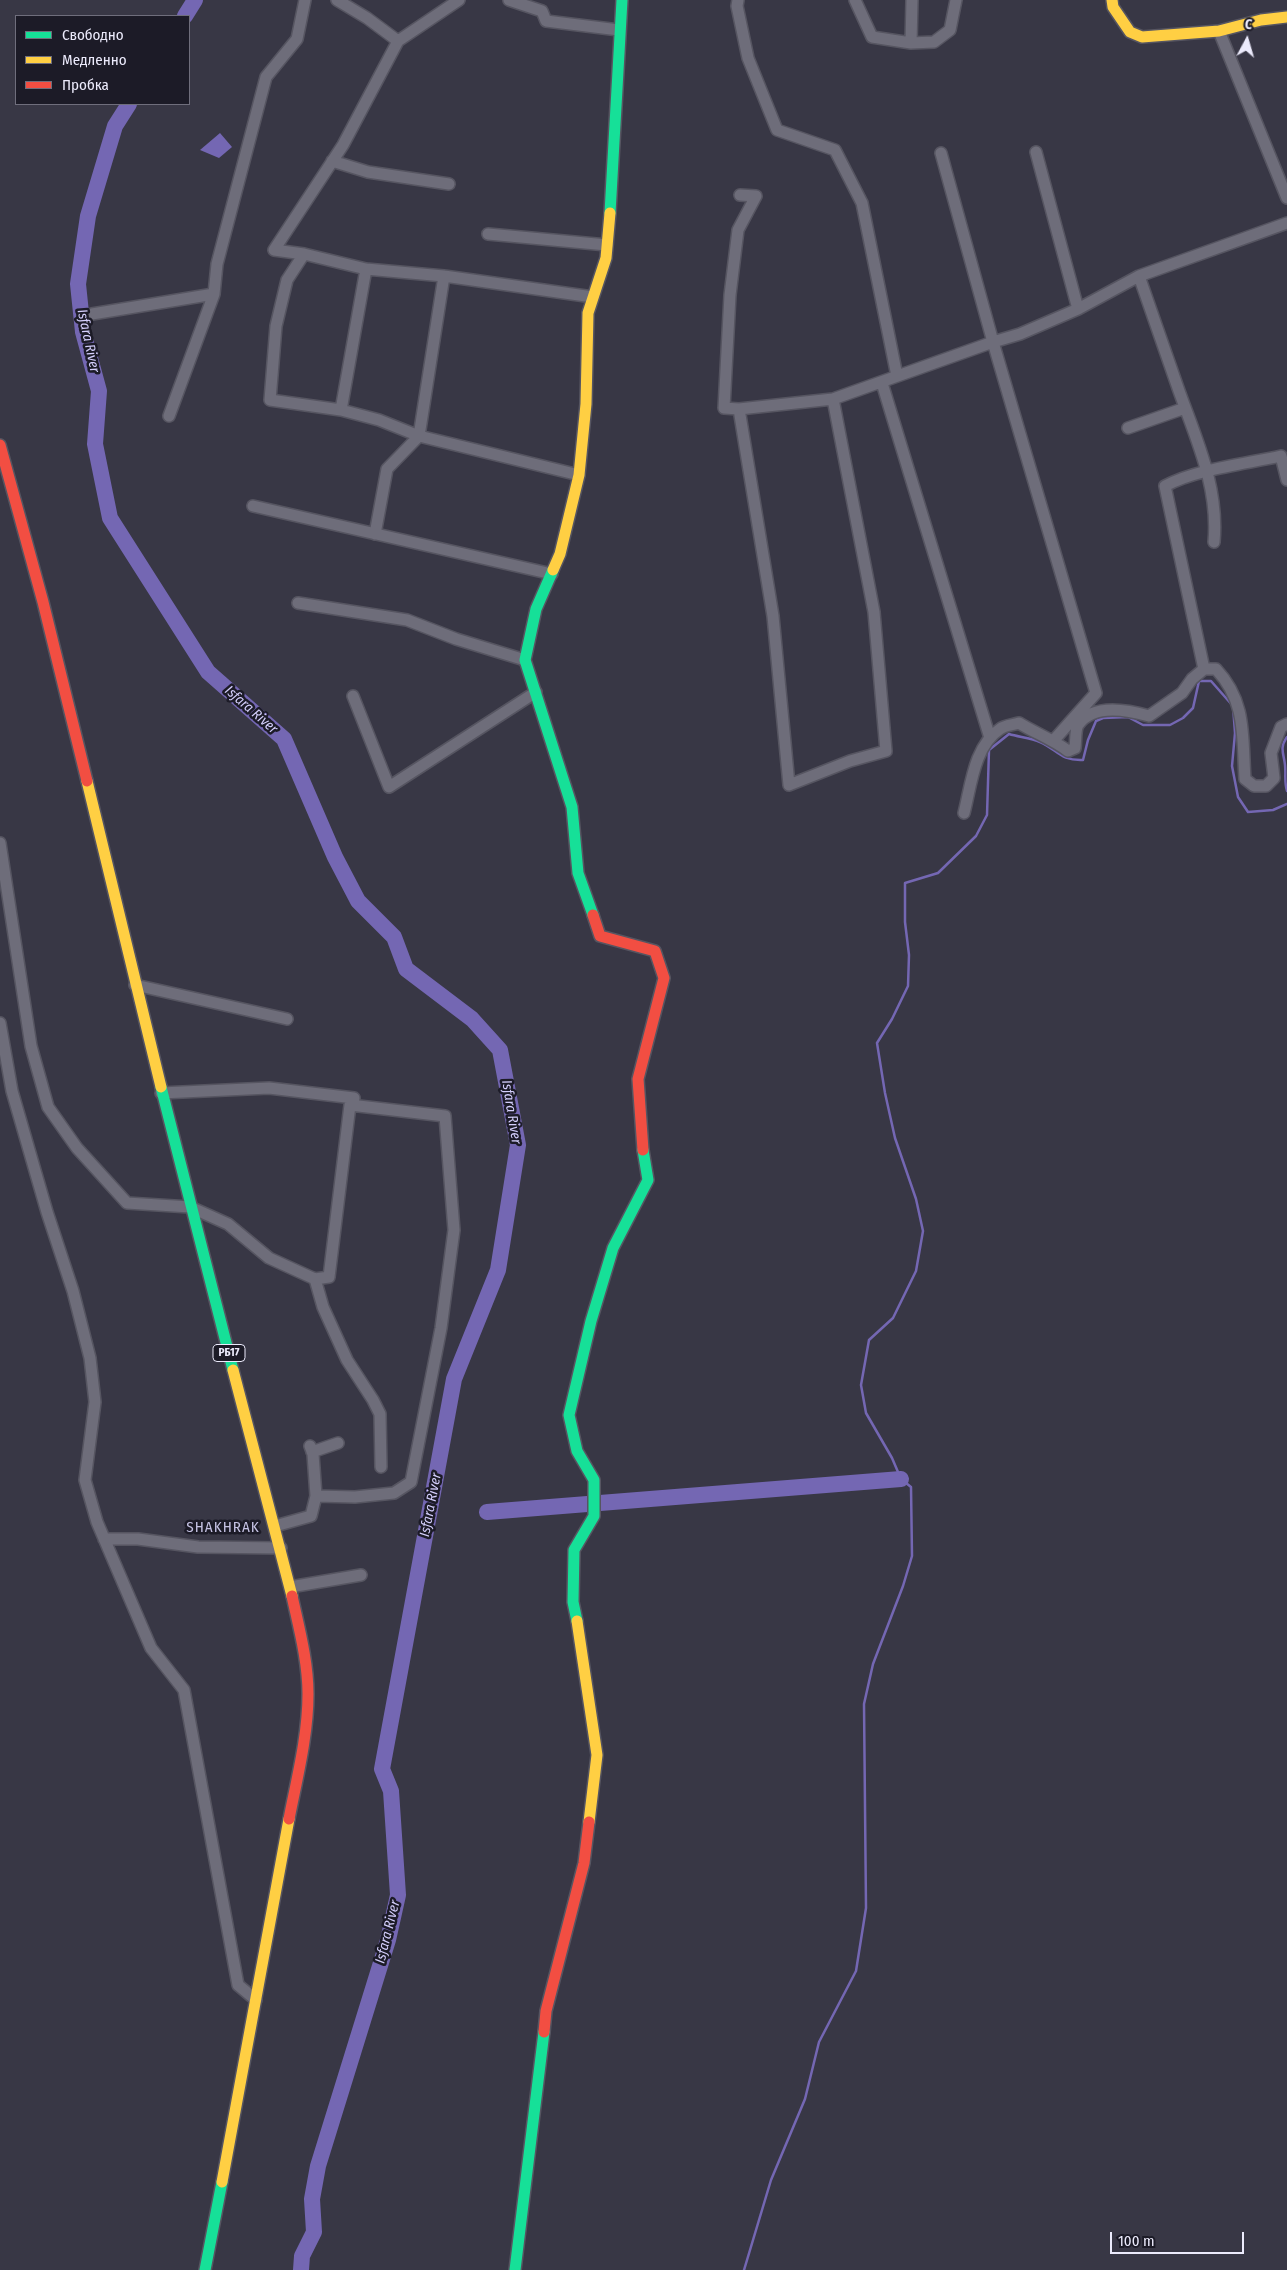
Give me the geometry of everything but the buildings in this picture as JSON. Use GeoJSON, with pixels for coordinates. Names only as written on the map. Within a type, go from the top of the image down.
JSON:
{"type":"FeatureCollection","features":[{"type":"Feature","properties":{"kind":"street"},"geometry":{"type":"LineString","coordinates":[[169,416],[214,294],[217,264],[266,77],[297,38],[305,0]]}},
{"type":"Feature","properties":{"kind":"street"},"geometry":{"type":"LineString","coordinates":[[337,0],[367,18],[398,41]]}},
{"type":"Feature","properties":{"kind":"street"},"geometry":{"type":"LineString","coordinates":[[459,0],[398,41],[332,161],[274,250],[304,254],[366,268],[444,276],[593,297]]}},
{"type":"Feature","properties":{"kind":"street"},"geometry":{"type":"LineString","coordinates":[[509,0],[542,11],[546,20],[619,30]]}},
{"type":"Feature","properties":{"kind":"street"},"geometry":{"type":"LineString","coordinates":[[515,2270],[546,2011],[584,1863],[597,1755],[582,1646],[572,1602],[574,1550],[594,1516],[594,1480],[577,1451],[569,1415],[591,1321],[613,1248],[648,1180],[642,1152],[638,1079],[664,978],[655,951],[600,936],[578,873],[572,807],[525,660],[536,609],[560,554],[579,475],[586,404],[588,313],[606,258],[614,156],[622,0]]}},
{"type":"Feature","properties":{"kind":"street"},"geometry":{"type":"LineString","coordinates":[[738,0],[736,6],[748,58],[777,130],[835,150],[862,203],[897,376]]}},
{"type":"Feature","properties":{"kind":"street"},"geometry":{"type":"LineString","coordinates":[[855,0],[872,37],[911,43],[934,42],[950,30],[956,0]]}},
{"type":"Feature","properties":{"kind":"street"},"geometry":{"type":"LineString","coordinates":[[911,43],[912,0]]}},
{"type":"Feature","properties":{"kind":"street"},"geometry":{"type":"LineString","coordinates":[[1112,0],[1113,7],[1130,32],[1142,37],[1220,31],[1261,20],[1287,17]]}},
{"type":"Feature","properties":{"kind":"street"},"geometry":{"type":"LineString","coordinates":[[1220,31],[1287,198]]}},
{"type":"Feature","properties":{"kind":"street"},"geometry":{"type":"LineString","coordinates":[[1036,152],[1078,309]]}},
{"type":"Feature","properties":{"kind":"street"},"geometry":{"type":"LineString","coordinates":[[941,153],[993,342],[1096,693],[1054,740]]}},
{"type":"Feature","properties":{"kind":"street"},"geometry":{"type":"LineString","coordinates":[[332,161],[368,172],[449,184]]}},
{"type":"Feature","properties":{"kind":"street"},"geometry":{"type":"LineString","coordinates":[[740,195],[756,196],[738,230],[730,295],[724,408],[739,409],[833,400],[1020,334],[1078,309],[1139,276],[1287,223]]}},
{"type":"Feature","properties":{"kind":"street"},"geometry":{"type":"LineString","coordinates":[[488,234],[607,245]]}},
{"type":"Feature","properties":{"kind":"street"},"geometry":{"type":"LineString","coordinates":[[304,254],[287,280],[276,326],[270,400],[342,410],[378,420],[419,436],[579,475]]}},
{"type":"Feature","properties":{"kind":"street"},"geometry":{"type":"LineString","coordinates":[[342,410],[366,268]]}},
{"type":"Feature","properties":{"kind":"street"},"geometry":{"type":"LineString","coordinates":[[375,534],[387,469],[419,436],[444,276]]}},
{"type":"Feature","properties":{"kind":"street"},"geometry":{"type":"LineString","coordinates":[[1139,276],[1208,472],[1216,519],[1214,542]]}},
{"type":"Feature","properties":{"kind":"street"},"geometry":{"type":"LineString","coordinates":[[92,314],[214,294]]}},
{"type":"Feature","properties":{"kind":"street"},"geometry":{"type":"LineString","coordinates":[[882,382],[990,738]]}},
{"type":"Feature","properties":{"kind":"street"},"geometry":{"type":"LineString","coordinates":[[739,409],[774,616],[789,785],[850,761],[886,750],[874,612],[833,400]]}},
{"type":"Feature","properties":{"kind":"street"},"geometry":{"type":"LineString","coordinates":[[1128,428],[1185,408]]}},
{"type":"Feature","properties":{"kind":"street","name":"РБ17"},"geometry":{"type":"LineString","coordinates":[[0,445],[43,602],[161,1093],[281,1548],[303,1645],[308,1694],[303,1746],[205,2270]]}},
{"type":"Feature","properties":{"kind":"street"},"geometry":{"type":"LineString","coordinates":[[1204,669],[1164,486],[1208,472],[1281,456],[1287,480]]}},
{"type":"Feature","properties":{"kind":"street"},"geometry":{"type":"LineString","coordinates":[[253,506],[552,574]]}},
{"type":"Feature","properties":{"kind":"street"},"geometry":{"type":"LineString","coordinates":[[298,603],[407,620],[456,639],[525,660]]}},
{"type":"Feature","properties":{"kind":"street"},"geometry":{"type":"LineString","coordinates":[[964,814],[977,762],[985,742],[1001,728],[1019,723],[1036,733],[1054,740],[1068,751],[1075,748],[1077,727],[1088,715],[1111,710],[1149,716],[1182,693],[1192,679],[1204,669],[1216,669],[1229,683],[1239,706],[1245,779],[1254,786],[1266,786],[1274,778],[1271,752],[1281,727],[1287,724]]}},
{"type":"Feature","properties":{"kind":"street"},"geometry":{"type":"LineString","coordinates":[[353,696],[389,787],[536,692]]}},
{"type":"Feature","properties":{"kind":"street"},"geometry":{"type":"LineString","coordinates":[[0,843],[31,1046],[48,1107],[78,1148],[127,1202],[190,1207],[228,1224],[269,1258],[315,1280],[329,1277],[350,1104],[354,1098],[269,1088],[161,1093]]}},
{"type":"Feature","properties":{"kind":"street"},"geometry":{"type":"LineString","coordinates":[[0,913],[9,899]]}},
{"type":"Feature","properties":{"kind":"street"},"geometry":{"type":"LineString","coordinates":[[135,985],[287,1019]]}},
{"type":"Feature","properties":{"kind":"street"},"geometry":{"type":"LineString","coordinates":[[0,1023],[12,1092],[47,1212],[73,1292],[90,1358],[94,1402],[84,1480],[104,1539],[151,1648],[184,1690],[238,1985],[256,2000]]}},
{"type":"Feature","properties":{"kind":"street"},"geometry":{"type":"LineString","coordinates":[[316,1496],[355,1497],[394,1493],[411,1482],[441,1328],[454,1230],[445,1116],[350,1104]]}},
{"type":"Feature","properties":{"kind":"street"},"geometry":{"type":"LineString","coordinates":[[315,1280],[323,1307],[347,1360],[380,1414],[381,1467]]}},
{"type":"Feature","properties":{"kind":"street"},"geometry":{"type":"LineString","coordinates":[[275,1526],[311,1516],[316,1496],[311,1449],[338,1443]]}},
{"type":"Feature","properties":{"kind":"street"},"geometry":{"type":"LineString","coordinates":[[104,1539],[138,1539],[198,1547],[281,1548]]}},
{"type":"Feature","properties":{"kind":"street"},"geometry":{"type":"LineString","coordinates":[[290,1586],[361,1575]]}},
{"type":"Feature","properties":{"kind":"shaded area"},"geometry":{"type":"Polygon","coordinates":[[[220,133],[232,147],[219,158],[200,150],[220,133]]]}},
{"type":"Feature","properties":{"kind":"waterway","name":"Isfara River"},"geometry":{"type":"LineString","coordinates":[[186,15],[195,0]]}},
{"type":"Feature","properties":{"kind":"waterway","name":"Isfara River"},"geometry":{"type":"LineString","coordinates":[[128,105],[115,126],[88,216],[78,284],[83,332],[99,391],[95,444],[110,518],[208,672],[284,739],[335,857],[358,901],[394,937],[406,969],[472,1019],[500,1050],[518,1145],[498,1270],[454,1379],[382,1769],[391,1791],[398,1895],[388,1940],[318,2166],[312,2199],[314,2232],[302,2256],[301,2270]]}},
{"type":"Feature","properties":{"kind":"waterway"},"geometry":{"type":"LineString","coordinates":[[744,2270],[771,2180],[805,2099],[819,2042],[856,1971],[866,1908],[864,1704],[873,1664],[903,1586],[912,1556],[911,1487],[901,1479],[892,1458],[866,1413],[861,1385],[869,1340],[893,1318],[916,1271],[923,1231],[916,1199],[895,1138],[877,1043],[892,1019],[908,986],[909,955],[905,922],[905,883],[938,873],[976,836],[987,815],[989,750],[1009,734],[1033,739],[1069,759],[1083,760],[1088,740],[1096,721],[1103,718],[1128,717],[1143,725],[1170,725],[1183,718],[1193,708],[1199,681],[1211,681],[1233,706],[1235,733],[1232,766],[1238,797],[1248,812],[1273,810],[1287,804]]}},
{"type":"Feature","properties":{"kind":"waterway"},"geometry":{"type":"LineString","coordinates":[[1287,737],[1283,748],[1287,791]]}},
{"type":"Feature","properties":{"kind":"waterway"},"geometry":{"type":"LineString","coordinates":[[487,1512],[901,1479]]}},
{"type":"Feature","properties":{"kind":"traffic: fast"},"geometry":{"type":"LineString","coordinates":[[610,213],[622,0]]}},
{"type":"Feature","properties":{"kind":"traffic: fast"},"geometry":{"type":"LineString","coordinates":[[553,570],[536,609],[525,660],[572,807],[578,873],[593,915]]}},
{"type":"Feature","properties":{"kind":"traffic: fast"},"geometry":{"type":"LineString","coordinates":[[161,1087],[233,1370]]}},
{"type":"Feature","properties":{"kind":"traffic: fast"},"geometry":{"type":"LineString","coordinates":[[577,1621],[573,1602],[574,1550],[594,1516],[594,1480],[577,1451],[569,1415],[591,1321],[613,1248],[648,1180],[643,1150]]}},
{"type":"Feature","properties":{"kind":"traffic: fast"},"geometry":{"type":"LineString","coordinates":[[515,2270],[544,2032]]}},
{"type":"Feature","properties":{"kind":"traffic: fast"},"geometry":{"type":"LineString","coordinates":[[205,2270],[222,2182]]}},
{"type":"Feature","properties":{"kind":"traffic: slow"},"geometry":{"type":"LineString","coordinates":[[1112,0],[1113,7],[1130,32],[1142,37],[1219,31],[1261,20],[1287,17]]}},
{"type":"Feature","properties":{"kind":"traffic: slow"},"geometry":{"type":"LineString","coordinates":[[553,570],[560,554],[579,475],[586,404],[588,313],[606,258],[610,213]]}},
{"type":"Feature","properties":{"kind":"traffic: slow"},"geometry":{"type":"LineString","coordinates":[[87,781],[161,1087]]}},
{"type":"Feature","properties":{"kind":"traffic: slow"},"geometry":{"type":"LineString","coordinates":[[233,1370],[292,1596]]}},
{"type":"Feature","properties":{"kind":"traffic: slow"},"geometry":{"type":"LineString","coordinates":[[577,1621],[597,1755],[589,1822]]}},
{"type":"Feature","properties":{"kind":"traffic: slow"},"geometry":{"type":"LineString","coordinates":[[222,2182],[289,1819]]}},
{"type":"Feature","properties":{"kind":"traffic: jam"},"geometry":{"type":"LineString","coordinates":[[0,445],[43,602],[87,781]]}},
{"type":"Feature","properties":{"kind":"traffic: jam"},"geometry":{"type":"LineString","coordinates":[[593,915],[600,936],[655,951],[664,978],[638,1079],[643,1150]]}},
{"type":"Feature","properties":{"kind":"traffic: jam"},"geometry":{"type":"LineString","coordinates":[[289,1819],[299,1773],[308,1710],[308,1682],[305,1657],[292,1596]]}},
{"type":"Feature","properties":{"kind":"traffic: jam"},"geometry":{"type":"LineString","coordinates":[[544,2032],[546,2011],[584,1863],[589,1822]]}},
{"type":"Feature","properties":{"kind":"district","name":"SHAKHRAK"},"geometry":{"type":"Point","coordinates":[223,1528]}}]}
